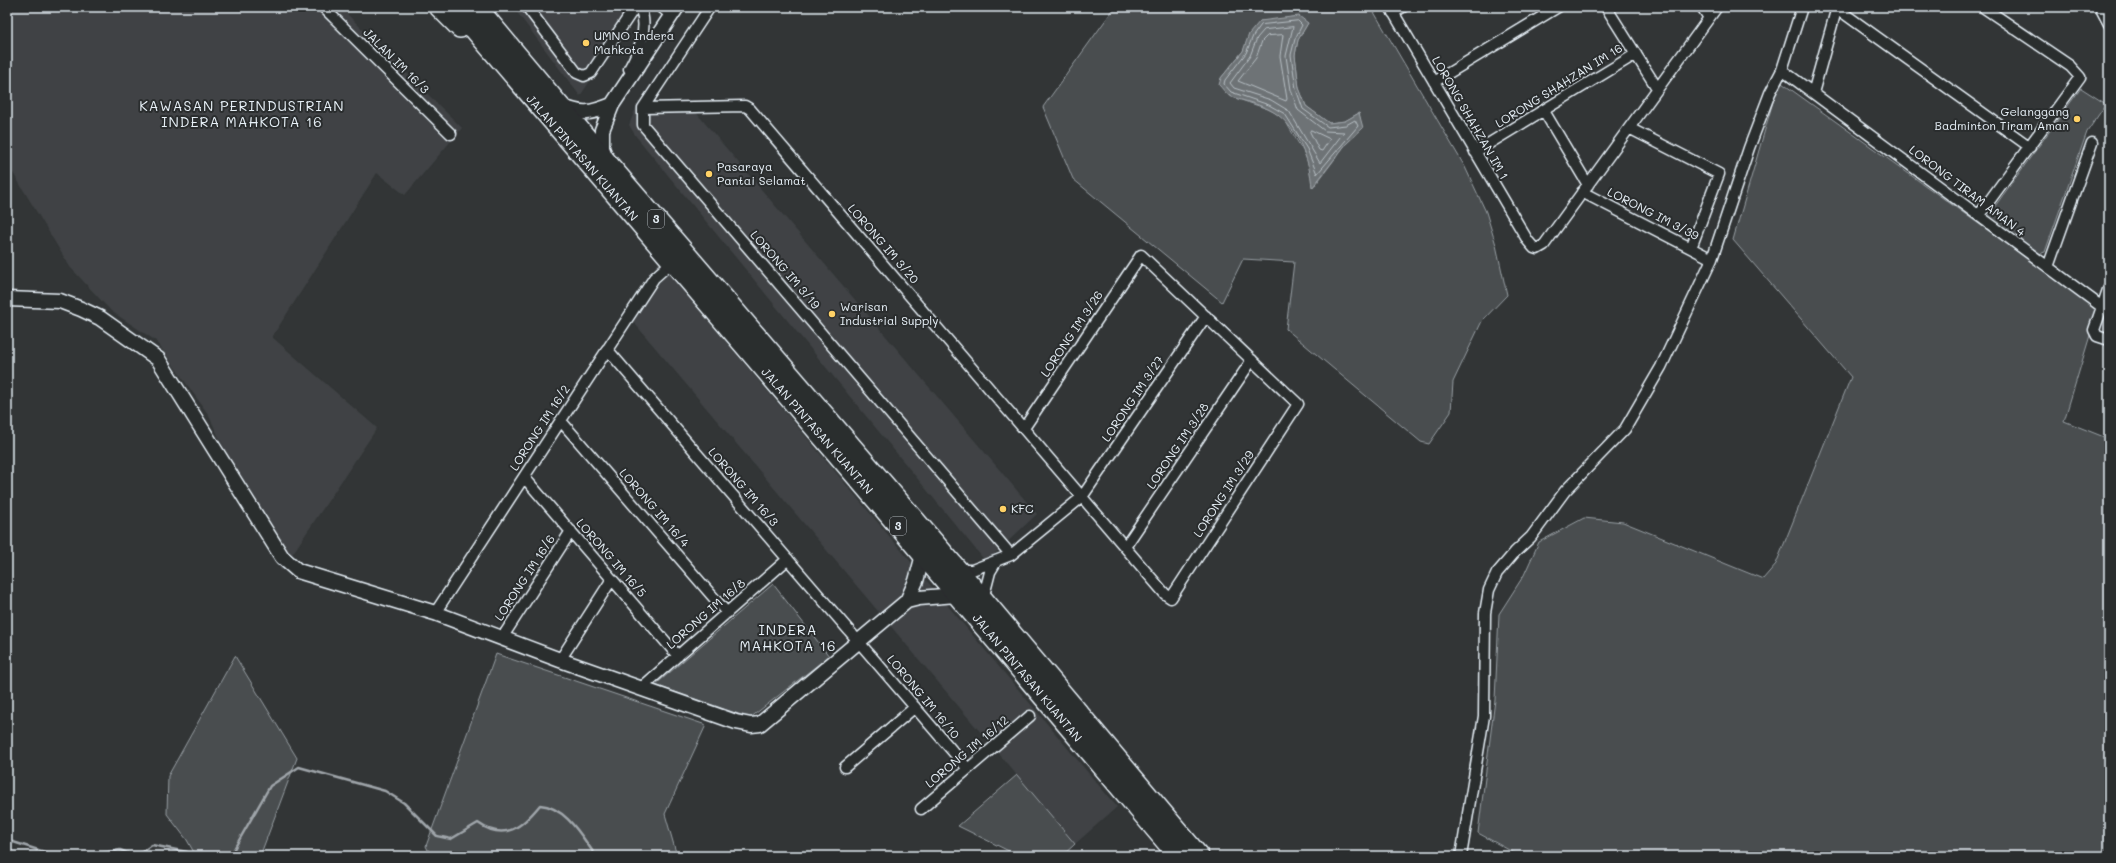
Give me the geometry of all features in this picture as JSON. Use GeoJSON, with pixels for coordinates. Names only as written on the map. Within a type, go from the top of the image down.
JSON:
{"type":"FeatureCollection","features":[{"type":"Feature","properties":{"kind":"highway"},"geometry":{"type":"LineString","coordinates":[[439,7],[451,21],[493,53]]}},
{"type":"Feature","properties":{"kind":"highway","name":"JALAN PINTASAN KUANTAN"},"geometry":{"type":"LineString","coordinates":[[455,7],[1178,856]]}},
{"type":"Feature","properties":{"kind":"highway","name":"JALAN PINTASAN KUANTAN"},"geometry":{"type":"LineString","coordinates":[[477,7],[607,162],[983,599],[1199,856]]}},
{"type":"Feature","properties":{"kind":"highway"},"geometry":{"type":"LineString","coordinates":[[482,7],[492,24]]}},
{"type":"Feature","properties":{"kind":"street","name":"JALAN IM 16/3"},"geometry":{"type":"LineString","coordinates":[[323,7],[451,134]]}},
{"type":"Feature","properties":{"kind":"street"},"geometry":{"type":"LineString","coordinates":[[527,7],[576,73],[584,76],[591,73],[635,7]]}},
{"type":"Feature","properties":{"kind":"street"},"geometry":{"type":"LineString","coordinates":[[624,86],[643,34],[643,18],[640,7]]}},
{"type":"Feature","properties":{"kind":"street"},"geometry":{"type":"LineString","coordinates":[[643,108],[710,7]]}},
{"type":"Feature","properties":{"kind":"street"},"geometry":{"type":"LineString","coordinates":[[1392,10],[1403,7]]}},
{"type":"Feature","properties":{"kind":"street"},"geometry":{"type":"LineString","coordinates":[[1434,82],[1558,7]]}},
{"type":"Feature","properties":{"kind":"street"},"geometry":{"type":"LineString","coordinates":[[1606,7],[1657,88]]}},
{"type":"Feature","properties":{"kind":"street"},"geometry":{"type":"LineString","coordinates":[[1702,7],[1709,18]]}},
{"type":"Feature","properties":{"kind":"street"},"geometry":{"type":"LineString","coordinates":[[1544,111],[1585,189],[1717,7]]}},
{"type":"Feature","properties":{"kind":"street"},"geometry":{"type":"LineString","coordinates":[[1461,856],[1484,716],[1485,613],[1489,590],[1498,572],[1515,552],[1531,537],[1565,491],[1625,428],[1661,367],[1712,259],[1749,148],[1770,93],[1782,70],[1802,7]]}},
{"type":"Feature","properties":{"kind":"street"},"geometry":{"type":"LineString","coordinates":[[1813,93],[1836,7],[2030,147]]}},
{"type":"Feature","properties":{"kind":"street"},"geometry":{"type":"LineString","coordinates":[[1979,215],[2080,78],[2070,66],[1983,7]]}},
{"type":"Feature","properties":{"kind":"street"},"geometry":{"type":"LineString","coordinates":[[2100,7],[2109,24]]}},
{"type":"Feature","properties":{"kind":"street"},"geometry":{"type":"LineString","coordinates":[[607,162],[602,148],[602,130],[612,105],[670,10]]}},
{"type":"Feature","properties":{"kind":"street","name":"LORONG SHAHZAN IM 1"},"geometry":{"type":"LineString","coordinates":[[1392,10],[1528,241],[1534,248],[1541,248],[1585,189]]}},
{"type":"Feature","properties":{"kind":"street","name":"LORONG SHAHZAN IM 16"},"geometry":{"type":"LineString","coordinates":[[1475,152],[1636,54]]}},
{"type":"Feature","properties":{"kind":"street","name":"LORONG TIRAM AMAN 4"},"geometry":{"type":"LineString","coordinates":[[1782,70],[2102,307]]}},
{"type":"Feature","properties":{"kind":"street"},"geometry":{"type":"LineString","coordinates":[[560,106],[578,113],[590,114],[612,105]]}},
{"type":"Feature","properties":{"kind":"street","name":"LORONG IM 3/20"},"geometry":{"type":"LineString","coordinates":[[643,108],[745,106],[750,109],[1165,594],[1171,598]]}},
{"type":"Feature","properties":{"kind":"street","name":"LORONG IM 3/19"},"geometry":{"type":"LineString","coordinates":[[643,108],[643,125],[1011,555]]}},
{"type":"Feature","properties":{"kind":"street"},"geometry":{"type":"LineString","coordinates":[[1629,128],[1719,174],[1691,248]]}},
{"type":"Feature","properties":{"kind":"street"},"geometry":{"type":"LineString","coordinates":[[2048,267],[2092,143]]}},
{"type":"Feature","properties":{"kind":"street","name":"LORONG IM 3/39"},"geometry":{"type":"LineString","coordinates":[[1585,189],[1712,259]]}},
{"type":"Feature","properties":{"kind":"street","name":"LORONG IM 3/26"},"geometry":{"type":"LineString","coordinates":[[1024,428],[1141,255],[1206,316]]}},
{"type":"Feature","properties":{"kind":"street","name":"LORONG IM 16/2"},"geometry":{"type":"LineString","coordinates":[[435,613],[654,278],[672,262]]}},
{"type":"Feature","properties":{"kind":"street"},"geometry":{"type":"LineString","coordinates":[[2109,288],[2094,330],[2097,336],[2109,340]]}},
{"type":"Feature","properties":{"kind":"street"},"geometry":{"type":"LineString","coordinates":[[7,299],[60,301],[81,309],[100,318],[158,359],[282,557],[289,565],[298,571],[435,613],[640,689],[736,722],[751,725],[760,724],[907,601],[919,598],[956,594]]}},
{"type":"Feature","properties":{"kind":"street"},"geometry":{"type":"LineString","coordinates":[[1206,316],[1252,360]]}},
{"type":"Feature","properties":{"kind":"street","name":"LORONG IM 3/27"},"geometry":{"type":"LineString","coordinates":[[958,570],[972,570],[1011,555],[1082,497],[1206,316]]}},
{"type":"Feature","properties":{"kind":"street","name":"LORONG IM 16/3"},"geometry":{"type":"LineString","coordinates":[[607,350],[859,641]]}},
{"type":"Feature","properties":{"kind":"street","name":"LORONG IM 3/29"},"geometry":{"type":"LineString","coordinates":[[1171,598],[1298,404],[1252,360]]}},
{"type":"Feature","properties":{"kind":"street","name":"LORONG IM 3/28"},"geometry":{"type":"LineString","coordinates":[[1125,547],[1252,360]]}},
{"type":"Feature","properties":{"kind":"street","name":"LORONG IM 16/4"},"geometry":{"type":"LineString","coordinates":[[561,421],[727,613]]}},
{"type":"Feature","properties":{"kind":"street","name":"LORONG IM 16/5"},"geometry":{"type":"LineString","coordinates":[[524,477],[678,656]]}},
{"type":"Feature","properties":{"kind":"street","name":"LORONG IM 16/6"},"geometry":{"type":"LineString","coordinates":[[502,638],[571,531]]}},
{"type":"Feature","properties":{"kind":"street"},"geometry":{"type":"LineString","coordinates":[[907,601],[916,581],[923,555]]}},
{"type":"Feature","properties":{"kind":"street","name":"LORONG IM 16/8"},"geometry":{"type":"LineString","coordinates":[[640,689],[788,559]]}},
{"type":"Feature","properties":{"kind":"street"},"geometry":{"type":"LineString","coordinates":[[983,599],[990,572],[996,562]]}},
{"type":"Feature","properties":{"kind":"street"},"geometry":{"type":"LineString","coordinates":[[560,660],[612,579]]}},
{"type":"Feature","properties":{"kind":"street","name":"LORONG IM 16/10"},"geometry":{"type":"LineString","coordinates":[[859,641],[968,769]]}},
{"type":"Feature","properties":{"kind":"street"},"geometry":{"type":"LineString","coordinates":[[845,767],[915,707]]}},
{"type":"Feature","properties":{"kind":"street","name":"LORONG IM 16/12"},"geometry":{"type":"LineString","coordinates":[[921,809],[1030,716]]}},
{"type":"Feature","properties":{"kind":"shaded area"},"geometry":{"type":"Polygon","coordinates":[[[7,7],[340,7],[462,128],[405,195],[377,173],[272,337],[377,428],[281,571],[208,414],[156,341],[111,311],[70,267],[7,163],[7,7]]]}},
{"type":"Feature","properties":{"kind":"shaded area"},"geometry":{"type":"Polygon","coordinates":[[[513,7],[640,7],[580,96],[513,7]]]}},
{"type":"Feature","properties":{"kind":"shaded area"},"geometry":{"type":"Polygon","coordinates":[[[1115,7],[1371,7],[1465,167],[1486,212],[1496,245],[1507,295],[1482,321],[1453,382],[1451,412],[1429,444],[1421,442],[1286,329],[1294,262],[1243,259],[1222,302],[1073,179],[1043,107],[1115,7]],[[1276,20],[1260,21],[1243,51],[1221,78],[1229,96],[1268,109],[1283,117],[1303,151],[1311,169],[1313,188],[1346,144],[1362,128],[1359,113],[1345,121],[1329,123],[1306,106],[1299,88],[1295,55],[1298,40],[1308,23],[1276,20]]]}},
{"type":"Feature","properties":{"kind":"shaded area"},"geometry":{"type":"Polygon","coordinates":[[[1779,81],[2098,309],[2064,421],[2109,439],[2109,856],[1520,856],[1478,833],[1495,700],[1499,614],[1524,575],[1539,542],[1584,518],[1623,522],[1763,579],[1776,564],[1851,377],[1733,240],[1779,81]]]}},
{"type":"Feature","properties":{"kind":"shaded area"},"geometry":{"type":"Polygon","coordinates":[[[2081,88],[2106,104],[2087,132],[2045,252],[2036,255],[1987,217],[2081,88]]]}},
{"type":"Feature","properties":{"kind":"shaded area"},"geometry":{"type":"Polygon","coordinates":[[[637,105],[693,109],[1037,514],[986,562],[635,135],[629,125],[637,105]]]}},
{"type":"Feature","properties":{"kind":"shaded area"},"geometry":{"type":"Polygon","coordinates":[[[659,262],[1117,807],[1075,844],[625,312],[659,262]]]}},
{"type":"Feature","properties":{"kind":"shaded area"},"geometry":{"type":"Polygon","coordinates":[[[773,584],[829,656],[750,718],[655,685],[773,584]]]}},
{"type":"Feature","properties":{"kind":"shaded area"},"geometry":{"type":"Polygon","coordinates":[[[496,654],[706,725],[665,814],[677,856],[431,856],[426,846],[496,654]]]}},
{"type":"Feature","properties":{"kind":"shaded area"},"geometry":{"type":"Polygon","coordinates":[[[235,656],[297,758],[260,856],[196,856],[187,840],[167,814],[168,776],[235,656]]]}},
{"type":"Feature","properties":{"kind":"shaded area"},"geometry":{"type":"Polygon","coordinates":[[[1017,775],[1075,844],[1062,856],[1019,856],[958,826],[1017,775]]]}},
{"type":"Feature","properties":{"kind":"water"},"geometry":{"type":"Polygon","coordinates":[[[1299,16],[1308,23],[1298,40],[1295,55],[1299,88],[1306,106],[1329,123],[1345,121],[1359,113],[1363,128],[1346,144],[1312,188],[1311,177],[1305,154],[1294,132],[1286,123],[1278,115],[1268,109],[1230,96],[1219,85],[1221,78],[1243,51],[1249,34],[1260,21],[1299,16]]]}},
{"type":"Feature","properties":{"kind":"waterway"},"geometry":{"type":"LineString","coordinates":[[230,856],[270,786],[299,767],[385,791],[404,803],[437,836],[451,839],[478,823],[488,829],[497,831],[512,829],[527,820],[540,805],[549,807],[558,811],[572,824],[596,856]]}},
{"type":"Feature","properties":{"kind":"waterway"},"geometry":{"type":"LineString","coordinates":[[7,840],[57,856]]}},
{"type":"Feature","properties":{"kind":"waterway"},"geometry":{"type":"LineString","coordinates":[[86,856],[120,850],[130,854],[139,854],[152,845],[187,852],[189,856]]}},
{"type":"Feature","properties":{"kind":"place","name":"UMNO Indera Mahkota"},"geometry":{"type":"Point","coordinates":[586,43]}},
{"type":"Feature","properties":{"kind":"place","name":"Gelanggang Badminton Tiram Aman"},"geometry":{"type":"Point","coordinates":[2077,119]}},
{"type":"Feature","properties":{"kind":"place","name":"Pasaraya Pantai Selamat"},"geometry":{"type":"Point","coordinates":[709,174]}},
{"type":"Feature","properties":{"kind":"place","name":"Warisan Industrial Supply"},"geometry":{"type":"Point","coordinates":[832,314]}},
{"type":"Feature","properties":{"kind":"place","name":"KFC"},"geometry":{"type":"Point","coordinates":[1003,509]}},
{"type":"Feature","properties":{"kind":"district","name":"KAWASAN PERINDUSTRIAN INDERA MAHKOTA 16"},"geometry":{"type":"Point","coordinates":[242,114]}},
{"type":"Feature","properties":{"kind":"district","name":"INDERA MAHKOTA 16"},"geometry":{"type":"Point","coordinates":[788,638]}}]}
